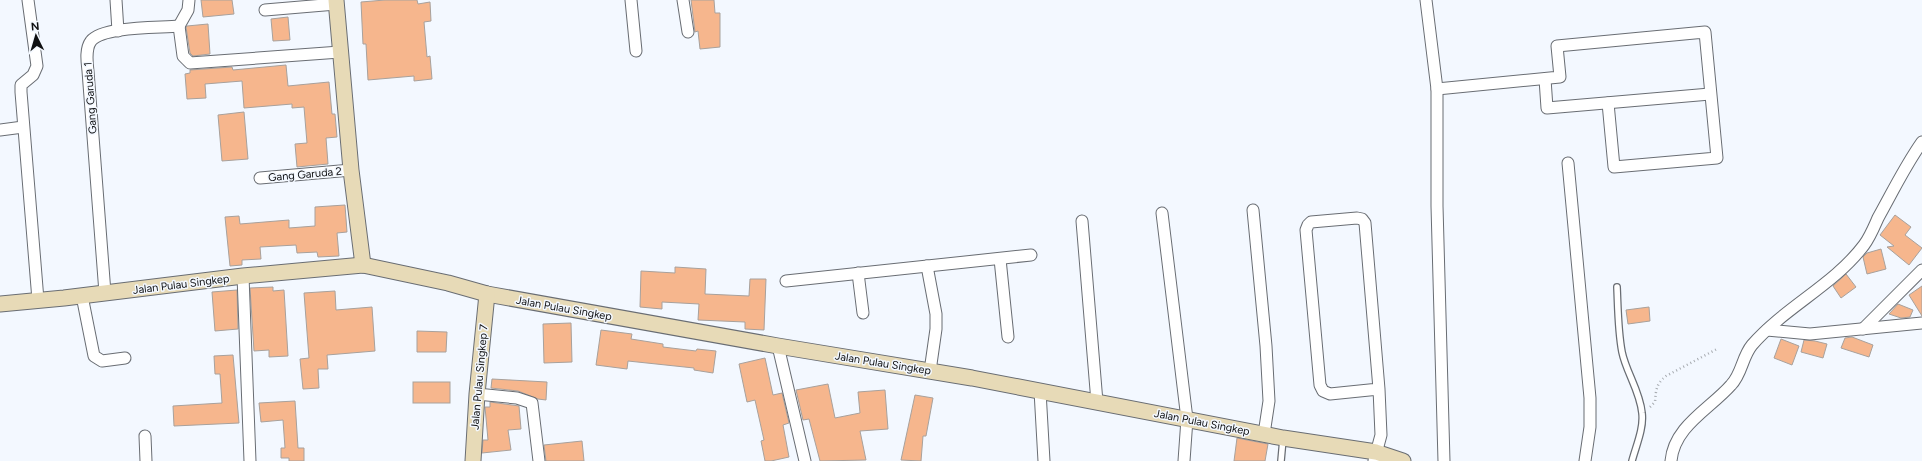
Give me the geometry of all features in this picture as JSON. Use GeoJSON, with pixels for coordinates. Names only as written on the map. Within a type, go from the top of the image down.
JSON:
{"type":"FeatureCollection","features":[{"type":"Feature","properties":{"kind":"street"},"geometry":{"type":"LineString","coordinates":[[28,0],[37,66],[33,75],[21,85],[23,127],[38,300]]}},
{"type":"Feature","properties":{"kind":"street"},"geometry":{"type":"LineString","coordinates":[[116,0],[118,31]]}},
{"type":"Feature","properties":{"kind":"street"},"geometry":{"type":"LineString","coordinates":[[189,0],[188,10],[179,26],[183,56],[190,63],[340,52]]}},
{"type":"Feature","properties":{"kind":"street"},"geometry":{"type":"LineString","coordinates":[[631,0],[636,51]]}},
{"type":"Feature","properties":{"kind":"street"},"geometry":{"type":"LineString","coordinates":[[683,0],[688,32]]}},
{"type":"Feature","properties":{"kind":"street"},"geometry":{"type":"LineString","coordinates":[[1426,0],[1437,89],[1437,206],[1444,461]]}},
{"type":"Feature","properties":{"kind":"street"},"geometry":{"type":"LineString","coordinates":[[265,10],[336,2],[351,170],[363,265]]}},
{"type":"Feature","properties":{"kind":"street","name":"Gang Garuda 1"},"geometry":{"type":"LineString","coordinates":[[105,292],[87,53],[89,44],[95,37],[108,32],[179,26]]}},
{"type":"Feature","properties":{"kind":"street"},"geometry":{"type":"LineString","coordinates":[[1437,89],[1560,77],[1557,46],[1704,32],[1717,158],[1614,167],[1608,103]]}},
{"type":"Feature","properties":{"kind":"street"},"geometry":{"type":"LineString","coordinates":[[1545,79],[1547,108],[1710,94]]}},
{"type":"Feature","properties":{"kind":"street"},"geometry":{"type":"LineString","coordinates":[[0,130],[23,127]]}},
{"type":"Feature","properties":{"kind":"street"},"geometry":{"type":"LineString","coordinates":[[1671,461],[1675,442],[1692,422],[1732,385],[1738,375],[1750,346],[1767,330],[1849,264],[1865,243],[1907,164],[1922,142]]}},
{"type":"Feature","properties":{"kind":"street"},"geometry":{"type":"LineString","coordinates":[[1568,163],[1590,398],[1590,427],[1585,461]]}},
{"type":"Feature","properties":{"kind":"street","name":"Gang Garuda 2"},"geometry":{"type":"LineString","coordinates":[[260,178],[351,170]]}},
{"type":"Feature","properties":{"kind":"street"},"geometry":{"type":"LineString","coordinates":[[1253,210],[1266,346],[1269,401],[1264,434]]}},
{"type":"Feature","properties":{"kind":"street"},"geometry":{"type":"LineString","coordinates":[[1162,213],[1187,419],[1184,461]]}},
{"type":"Feature","properties":{"kind":"street"},"geometry":{"type":"LineString","coordinates":[[1375,456],[1381,435],[1379,389],[1365,223],[1357,218],[1311,222],[1306,230],[1320,385],[1324,391],[1330,394],[1379,389]]}},
{"type":"Feature","properties":{"kind":"street"},"geometry":{"type":"LineString","coordinates":[[1082,220],[1097,402]]}},
{"type":"Feature","properties":{"kind":"street"},"geometry":{"type":"LineString","coordinates":[[786,281],[1031,255]]}},
{"type":"Feature","properties":{"kind":"street"},"geometry":{"type":"LineString","coordinates":[[1000,258],[1008,337]]}},
{"type":"Feature","properties":{"kind":"street","name":"Jalan Pulau Singkep"},"geometry":{"type":"LineString","coordinates":[[0,304],[82,296],[243,276],[363,265],[448,283],[486,294],[1040,391],[1403,461]]}},
{"type":"Feature","properties":{"kind":"street"},"geometry":{"type":"LineString","coordinates":[[927,266],[936,314],[936,328],[930,371]]}},
{"type":"Feature","properties":{"kind":"street"},"geometry":{"type":"LineString","coordinates":[[1863,329],[1922,270]]}},
{"type":"Feature","properties":{"kind":"street"},"geometry":{"type":"LineString","coordinates":[[858,273],[863,313]]}},
{"type":"Feature","properties":{"kind":"street"},"geometry":{"type":"LineString","coordinates":[[243,276],[250,461]]}},
{"type":"Feature","properties":{"kind":"street","name":"Jalan Pulau Singkep 7"},"geometry":{"type":"LineString","coordinates":[[474,461],[477,394],[486,294]]}},
{"type":"Feature","properties":{"kind":"street"},"geometry":{"type":"LineString","coordinates":[[82,296],[90,346],[95,359],[102,361],[125,358]]}},
{"type":"Feature","properties":{"kind":"street"},"geometry":{"type":"LineString","coordinates":[[1767,330],[1810,334],[1922,323]]}},
{"type":"Feature","properties":{"kind":"street"},"geometry":{"type":"LineString","coordinates":[[778,346],[805,461]]}},
{"type":"Feature","properties":{"kind":"street"},"geometry":{"type":"LineString","coordinates":[[1040,391],[1044,461]]}},
{"type":"Feature","properties":{"kind":"street"},"geometry":{"type":"LineString","coordinates":[[477,394],[517,398],[532,403],[539,461]]}},
{"type":"Feature","properties":{"kind":"street"},"geometry":{"type":"LineString","coordinates":[[145,436],[146,461]]}},
{"type":"Feature","properties":{"kind":"lane"},"geometry":{"type":"LineString","coordinates":[[1617,287],[1622,353],[1636,389],[1642,414],[1639,436],[1632,461]]}},
{"type":"Feature","properties":{"kind":"lane"},"geometry":{"type":"LineString","coordinates":[[1280,461],[1283,438]]}},
{"type":"Feature","properties":{"kind":"path"},"geometry":{"type":"LineString","coordinates":[[1642,414],[1655,402],[1656,389],[1659,381],[1717,349]]}},
{"type":"Feature","properties":{"kind":"building"},"geometry":{"type":"Polygon","coordinates":[[[201,0],[232,0],[234,14],[203,17],[201,0]]]}},
{"type":"Feature","properties":{"kind":"building"},"geometry":{"type":"Polygon","coordinates":[[[417,0],[418,4],[430,2],[431,21],[424,22],[427,57],[430,56],[432,79],[414,81],[414,76],[368,80],[366,44],[363,44],[361,2],[417,0]]]}},
{"type":"Feature","properties":{"kind":"building"},"geometry":{"type":"Polygon","coordinates":[[[691,0],[714,0],[715,13],[720,13],[720,47],[700,49],[698,31],[695,32],[691,0]]]}},
{"type":"Feature","properties":{"kind":"building"},"geometry":{"type":"Polygon","coordinates":[[[288,17],[290,40],[273,41],[271,19],[288,17]]]}},
{"type":"Feature","properties":{"kind":"building"},"geometry":{"type":"Polygon","coordinates":[[[208,24],[210,54],[193,56],[190,53],[186,27],[208,24]]]}},
{"type":"Feature","properties":{"kind":"building"},"geometry":{"type":"Polygon","coordinates":[[[286,65],[288,86],[329,82],[332,114],[335,114],[337,137],[326,138],[328,164],[297,167],[295,144],[307,143],[304,107],[292,108],[292,104],[244,108],[242,81],[205,84],[206,98],[187,99],[185,74],[190,73],[190,70],[232,67],[233,70],[286,65]]]}},
{"type":"Feature","properties":{"kind":"building"},"geometry":{"type":"Polygon","coordinates":[[[244,112],[248,159],[222,161],[218,115],[244,112]]]}},
{"type":"Feature","properties":{"kind":"building"},"geometry":{"type":"Polygon","coordinates":[[[345,205],[347,232],[337,233],[339,256],[318,257],[317,252],[297,253],[296,245],[260,247],[261,259],[242,260],[242,265],[230,266],[225,217],[239,216],[240,224],[289,220],[289,228],[315,226],[315,207],[345,205]]]}},
{"type":"Feature","properties":{"kind":"building"},"geometry":{"type":"Polygon","coordinates":[[[1895,215],[1911,227],[1905,235],[1922,248],[1909,265],[1887,247],[1894,246],[1880,235],[1895,215]]]}},
{"type":"Feature","properties":{"kind":"building"},"geometry":{"type":"Polygon","coordinates":[[[1881,249],[1886,269],[1867,274],[1863,257],[1867,253],[1881,249]]]}},
{"type":"Feature","properties":{"kind":"building"},"geometry":{"type":"Polygon","coordinates":[[[675,267],[706,269],[705,294],[749,296],[750,279],[766,279],[764,330],[745,329],[745,322],[698,320],[699,304],[662,302],[662,309],[640,307],[641,271],[675,273],[675,267]]]}},
{"type":"Feature","properties":{"kind":"building"},"geometry":{"type":"Polygon","coordinates":[[[1846,274],[1856,287],[1841,298],[1833,286],[1846,274]]]}},
{"type":"Feature","properties":{"kind":"building"},"geometry":{"type":"Polygon","coordinates":[[[1922,286],[1922,316],[1909,295],[1922,286]]]}},
{"type":"Feature","properties":{"kind":"building"},"geometry":{"type":"Polygon","coordinates":[[[273,287],[273,291],[284,290],[288,356],[269,357],[269,350],[254,351],[250,288],[273,287]]]}},
{"type":"Feature","properties":{"kind":"building"},"geometry":{"type":"Polygon","coordinates":[[[237,290],[238,329],[215,331],[212,292],[237,290]]]}},
{"type":"Feature","properties":{"kind":"building"},"geometry":{"type":"Polygon","coordinates":[[[335,291],[336,310],[372,307],[375,351],[327,355],[328,369],[318,369],[319,388],[303,389],[300,359],[309,358],[304,293],[335,291]]]}},
{"type":"Feature","properties":{"kind":"building"},"geometry":{"type":"Polygon","coordinates":[[[1898,304],[1913,310],[1910,317],[1901,318],[1889,314],[1898,304]]]}},
{"type":"Feature","properties":{"kind":"building"},"geometry":{"type":"Polygon","coordinates":[[[1649,307],[1650,321],[1628,324],[1626,310],[1649,307]]]}},
{"type":"Feature","properties":{"kind":"building"},"geometry":{"type":"Polygon","coordinates":[[[571,323],[572,362],[544,363],[543,324],[571,323]]]}},
{"type":"Feature","properties":{"kind":"building"},"geometry":{"type":"Polygon","coordinates":[[[601,330],[632,334],[631,339],[663,344],[663,347],[696,351],[697,349],[716,351],[713,373],[694,370],[694,368],[628,361],[627,369],[596,365],[601,330]]]}},
{"type":"Feature","properties":{"kind":"building"},"geometry":{"type":"Polygon","coordinates":[[[417,331],[447,332],[446,352],[417,352],[417,331]]]}},
{"type":"Feature","properties":{"kind":"building"},"geometry":{"type":"Polygon","coordinates":[[[1852,337],[1873,345],[1869,357],[1841,348],[1845,338],[1852,337]]]}},
{"type":"Feature","properties":{"kind":"building"},"geometry":{"type":"Polygon","coordinates":[[[1781,339],[1799,346],[1792,365],[1774,358],[1781,339]]]}},
{"type":"Feature","properties":{"kind":"building"},"geometry":{"type":"Polygon","coordinates":[[[1804,340],[1827,344],[1823,358],[1801,352],[1804,340]]]}},
{"type":"Feature","properties":{"kind":"building"},"geometry":{"type":"Polygon","coordinates":[[[233,355],[239,423],[174,426],[173,406],[222,403],[220,374],[215,374],[214,356],[233,355]]]}},
{"type":"Feature","properties":{"kind":"building"},"geometry":{"type":"Polygon","coordinates":[[[765,358],[773,395],[782,393],[789,423],[783,425],[789,457],[771,461],[765,461],[761,441],[764,440],[755,400],[747,402],[739,364],[765,358]]]}},
{"type":"Feature","properties":{"kind":"building"},"geometry":{"type":"Polygon","coordinates":[[[492,379],[547,382],[546,400],[538,399],[518,391],[491,388],[492,379]]]}},
{"type":"Feature","properties":{"kind":"building"},"geometry":{"type":"Polygon","coordinates":[[[413,382],[450,382],[450,403],[413,403],[413,382]]]}},
{"type":"Feature","properties":{"kind":"building"},"geometry":{"type":"Polygon","coordinates":[[[828,384],[835,418],[860,413],[858,392],[885,390],[888,429],[860,431],[866,460],[820,461],[809,419],[803,420],[796,390],[828,384]]]}},
{"type":"Feature","properties":{"kind":"building"},"geometry":{"type":"Polygon","coordinates":[[[915,395],[933,398],[926,436],[923,436],[921,461],[901,460],[915,395]]]}},
{"type":"Feature","properties":{"kind":"building"},"geometry":{"type":"Polygon","coordinates":[[[295,401],[298,448],[304,448],[304,461],[289,461],[289,458],[281,458],[281,448],[285,448],[283,420],[261,422],[259,403],[295,401]]]}},
{"type":"Feature","properties":{"kind":"building"},"geometry":{"type":"Polygon","coordinates":[[[490,402],[519,406],[521,429],[508,430],[511,450],[482,453],[483,440],[488,440],[485,407],[490,407],[490,402]]]}},
{"type":"Feature","properties":{"kind":"building"},"geometry":{"type":"Polygon","coordinates":[[[1237,438],[1268,444],[1265,461],[1234,461],[1237,438]]]}},
{"type":"Feature","properties":{"kind":"building"},"geometry":{"type":"Polygon","coordinates":[[[582,441],[584,461],[546,461],[544,445],[582,441]]]}}]}
